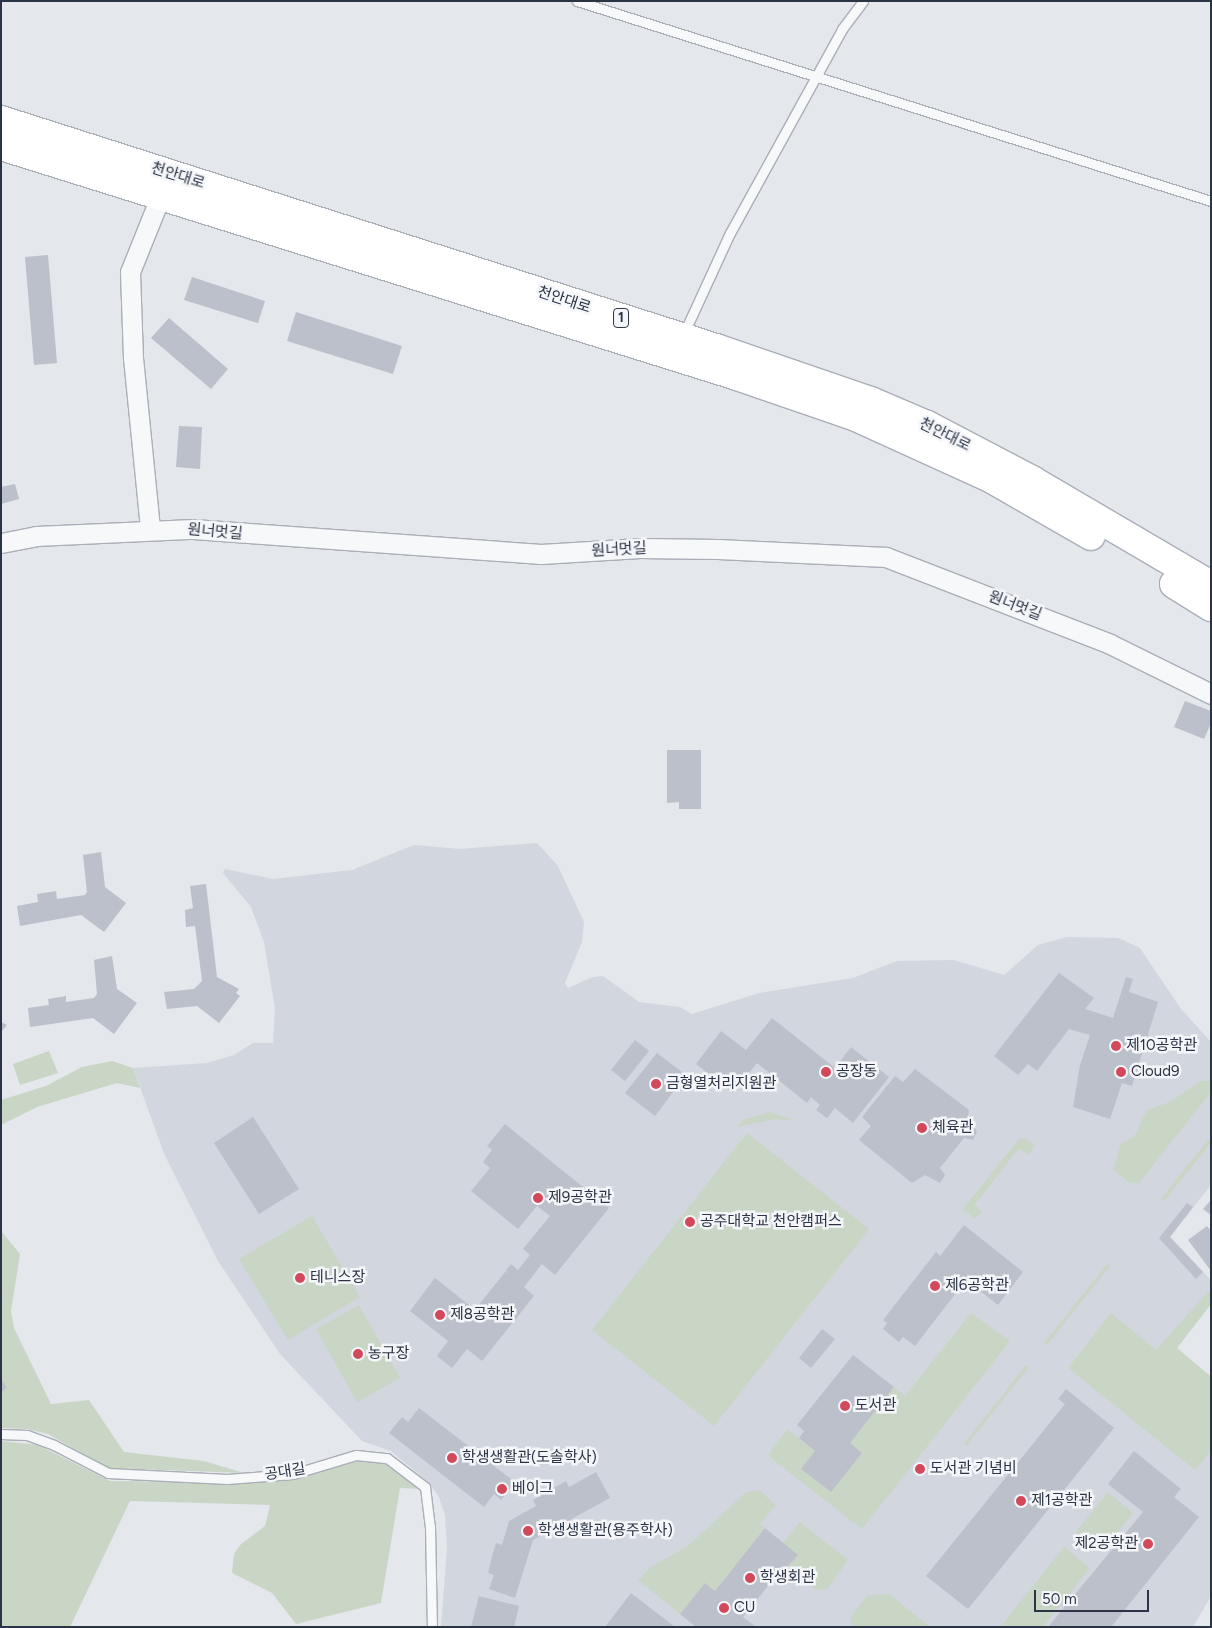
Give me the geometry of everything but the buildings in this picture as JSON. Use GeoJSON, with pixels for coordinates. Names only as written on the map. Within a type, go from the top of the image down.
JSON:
{"type":"FeatureCollection","features":[{"type":"Feature","properties":{"kind":"main road","name":"천안대로"},"geometry":{"type":"LineString","coordinates":[[1,120],[165,185],[856,417],[992,479],[1211,607]]}},
{"type":"Feature","properties":{"kind":"main road","name":"천안대로"},"geometry":{"type":"LineString","coordinates":[[1,146],[165,185],[682,337],[815,381],[927,425],[1032,480],[1211,585]]}},
{"type":"Feature","properties":{"kind":"street"},"geometry":{"type":"LineString","coordinates":[[150,528],[129,299],[130,272],[165,185]]}},
{"type":"Feature","properties":{"kind":"street","name":"원너멋길"},"geometry":{"type":"LineString","coordinates":[[1,543],[36,536],[150,528],[541,554],[640,548],[718,549],[886,557],[1101,640],[1211,694]]}},
{"type":"Feature","properties":{"kind":"lane"},"geometry":{"type":"LineString","coordinates":[[577,1],[1211,200]]}},
{"type":"Feature","properties":{"kind":"lane"},"geometry":{"type":"LineString","coordinates":[[682,337],[730,233],[818,77],[842,29],[863,1]]}},
{"type":"Feature","properties":{"kind":"lane","name":"공대길"},"geometry":{"type":"LineString","coordinates":[[1,1434],[27,1435],[54,1444],[108,1473],[226,1479],[293,1474],[356,1455],[387,1458],[425,1487],[430,1526],[432,1627]]}},
{"type":"Feature","properties":{"kind":"shaded area","name":"공주대학교 천안캠퍼스"},"geometry":{"type":"Polygon","coordinates":[[[537,843],[558,866],[584,922],[582,942],[565,983],[568,988],[593,977],[603,976],[639,1002],[680,1007],[692,1014],[759,993],[853,978],[897,961],[954,960],[1004,975],[1038,945],[1067,937],[1118,938],[1140,948],[1181,1009],[1211,1042],[1211,1185],[1170,1237],[1211,1280],[1211,1304],[1177,1348],[1211,1377],[1211,1596],[1193,1627],[441,1627],[447,1548],[445,1515],[438,1495],[428,1482],[391,1451],[362,1441],[280,1354],[218,1261],[165,1156],[133,1068],[207,1063],[234,1055],[253,1043],[273,1043],[275,1009],[264,942],[251,907],[223,873],[225,869],[273,879],[352,870],[414,845],[460,849],[537,843]]]}},
{"type":"Feature","properties":{"kind":"green space"},"geometry":{"type":"Polygon","coordinates":[[[49,1051],[58,1073],[20,1085],[13,1064],[49,1051]]]}},
{"type":"Feature","properties":{"kind":"green space"},"geometry":{"type":"Polygon","coordinates":[[[112,1061],[133,1068],[140,1088],[117,1083],[37,1107],[1,1125],[1,1100],[46,1086],[82,1067],[112,1061]]]}},
{"type":"Feature","properties":{"kind":"green space"},"geometry":{"type":"Polygon","coordinates":[[[1201,1081],[1211,1081],[1211,1092],[1139,1183],[1130,1183],[1113,1170],[1121,1144],[1134,1137],[1147,1110],[1170,1102],[1201,1081]]]}},
{"type":"Feature","properties":{"kind":"green space"},"geometry":{"type":"Polygon","coordinates":[[[771,1112],[796,1121],[776,1119],[736,1127],[745,1119],[771,1112]]]}},
{"type":"Feature","properties":{"kind":"green space"},"geometry":{"type":"Polygon","coordinates":[[[747,1133],[869,1229],[714,1426],[592,1330],[747,1133]]]}},
{"type":"Feature","properties":{"kind":"green space"},"geometry":{"type":"Polygon","coordinates":[[[1211,1136],[1211,1143],[1164,1201],[1161,1199],[1211,1136]]]}},
{"type":"Feature","properties":{"kind":"green space"},"geometry":{"type":"Polygon","coordinates":[[[1025,1138],[1035,1146],[1028,1155],[1019,1148],[975,1205],[982,1211],[975,1219],[963,1209],[1019,1139],[1025,1138]]]}},
{"type":"Feature","properties":{"kind":"green space","name":"테니스장"},"geometry":{"type":"Polygon","coordinates":[[[312,1216],[360,1297],[288,1340],[239,1259],[312,1216]]]}},
{"type":"Feature","properties":{"kind":"green space"},"geometry":{"type":"Polygon","coordinates":[[[1,1231],[20,1254],[11,1311],[14,1328],[51,1404],[89,1400],[124,1452],[204,1461],[244,1473],[108,1468],[48,1434],[27,1429],[1,1428],[1,1231]]]}},
{"type":"Feature","properties":{"kind":"green space"},"geometry":{"type":"Polygon","coordinates":[[[1107,1264],[1110,1266],[1047,1345],[1044,1343],[1107,1264]]]}},
{"type":"Feature","properties":{"kind":"green space"},"geometry":{"type":"Polygon","coordinates":[[[1211,1288],[1211,1304],[1177,1348],[1211,1377],[1211,1451],[1195,1470],[1068,1368],[1111,1313],[1156,1350],[1211,1288]]]}},
{"type":"Feature","properties":{"kind":"green space","name":"농구장"},"geometry":{"type":"Polygon","coordinates":[[[359,1305],[400,1378],[357,1402],[316,1329],[359,1305]]]}},
{"type":"Feature","properties":{"kind":"green space"},"geometry":{"type":"Polygon","coordinates":[[[971,1313],[1010,1341],[862,1529],[771,1458],[769,1453],[787,1429],[815,1451],[801,1469],[831,1492],[861,1453],[850,1443],[894,1387],[905,1396],[971,1313]]]}},
{"type":"Feature","properties":{"kind":"green space"},"geometry":{"type":"Polygon","coordinates":[[[1026,1365],[1029,1367],[966,1446],[964,1444],[1026,1365]]]}},
{"type":"Feature","properties":{"kind":"green space"},"geometry":{"type":"Polygon","coordinates":[[[1,1441],[38,1445],[110,1481],[239,1482],[382,1459],[423,1489],[400,1488],[381,1603],[296,1624],[272,1593],[232,1573],[234,1554],[241,1544],[265,1526],[270,1505],[130,1501],[70,1627],[1,1627],[1,1441]]]}},
{"type":"Feature","properties":{"kind":"green space"},"geometry":{"type":"Polygon","coordinates":[[[759,1490],[776,1505],[760,1524],[765,1528],[715,1591],[705,1583],[680,1614],[638,1580],[651,1567],[688,1546],[745,1493],[759,1490]]]}},
{"type":"Feature","properties":{"kind":"green space"},"geometry":{"type":"Polygon","coordinates":[[[1108,1492],[1133,1513],[1102,1553],[1076,1532],[1108,1492]]]}},
{"type":"Feature","properties":{"kind":"green space"},"geometry":{"type":"Polygon","coordinates":[[[800,1522],[848,1560],[827,1589],[816,1590],[788,1567],[798,1555],[783,1543],[800,1522]]]}},
{"type":"Feature","properties":{"kind":"green space"},"geometry":{"type":"Polygon","coordinates":[[[1064,1547],[1090,1568],[1043,1627],[1000,1627],[1064,1547]]]}},
{"type":"Feature","properties":{"kind":"green space"},"geometry":{"type":"Polygon","coordinates":[[[889,1594],[930,1627],[851,1627],[851,1617],[867,1596],[889,1594]]]}},
{"type":"Feature","properties":{"kind":"place","name":"제10공학관"},"geometry":{"type":"Point","coordinates":[1116,1046]}},
{"type":"Feature","properties":{"kind":"place","name":"공장동"},"geometry":{"type":"Point","coordinates":[826,1072]}},
{"type":"Feature","properties":{"kind":"place","name":"Cloud9"},"geometry":{"type":"Point","coordinates":[1121,1072]}},
{"type":"Feature","properties":{"kind":"place","name":"금형열처리지원관"},"geometry":{"type":"Point","coordinates":[656,1084]}},
{"type":"Feature","properties":{"kind":"place","name":"체육관"},"geometry":{"type":"Point","coordinates":[922,1128]}},
{"type":"Feature","properties":{"kind":"place","name":"제9공학관"},"geometry":{"type":"Point","coordinates":[538,1198]}},
{"type":"Feature","properties":{"kind":"place","name":"공주대학교 천안캠퍼스"},"geometry":{"type":"Point","coordinates":[690,1222]}},
{"type":"Feature","properties":{"kind":"place","name":"테니스장"},"geometry":{"type":"Point","coordinates":[300,1278]}},
{"type":"Feature","properties":{"kind":"place","name":"제6공학관"},"geometry":{"type":"Point","coordinates":[935,1286]}},
{"type":"Feature","properties":{"kind":"place","name":"제8공학관"},"geometry":{"type":"Point","coordinates":[440,1315]}},
{"type":"Feature","properties":{"kind":"place","name":"농구장"},"geometry":{"type":"Point","coordinates":[358,1354]}},
{"type":"Feature","properties":{"kind":"place","name":"도서관"},"geometry":{"type":"Point","coordinates":[845,1406]}},
{"type":"Feature","properties":{"kind":"place","name":"학생생활관(도솔학사)"},"geometry":{"type":"Point","coordinates":[452,1458]}},
{"type":"Feature","properties":{"kind":"place","name":"도서관 기념비"},"geometry":{"type":"Point","coordinates":[920,1469]}},
{"type":"Feature","properties":{"kind":"place","name":"베이그"},"geometry":{"type":"Point","coordinates":[502,1489]}},
{"type":"Feature","properties":{"kind":"place","name":"제1공학관"},"geometry":{"type":"Point","coordinates":[1021,1501]}},
{"type":"Feature","properties":{"kind":"place","name":"학생생활관(용주학사)"},"geometry":{"type":"Point","coordinates":[528,1531]}},
{"type":"Feature","properties":{"kind":"place","name":"제2공학관"},"geometry":{"type":"Point","coordinates":[1148,1544]}},
{"type":"Feature","properties":{"kind":"place","name":"학생회관"},"geometry":{"type":"Point","coordinates":[750,1578]}},
{"type":"Feature","properties":{"kind":"place","name":"CU"},"geometry":{"type":"Point","coordinates":[724,1608]}}]}
